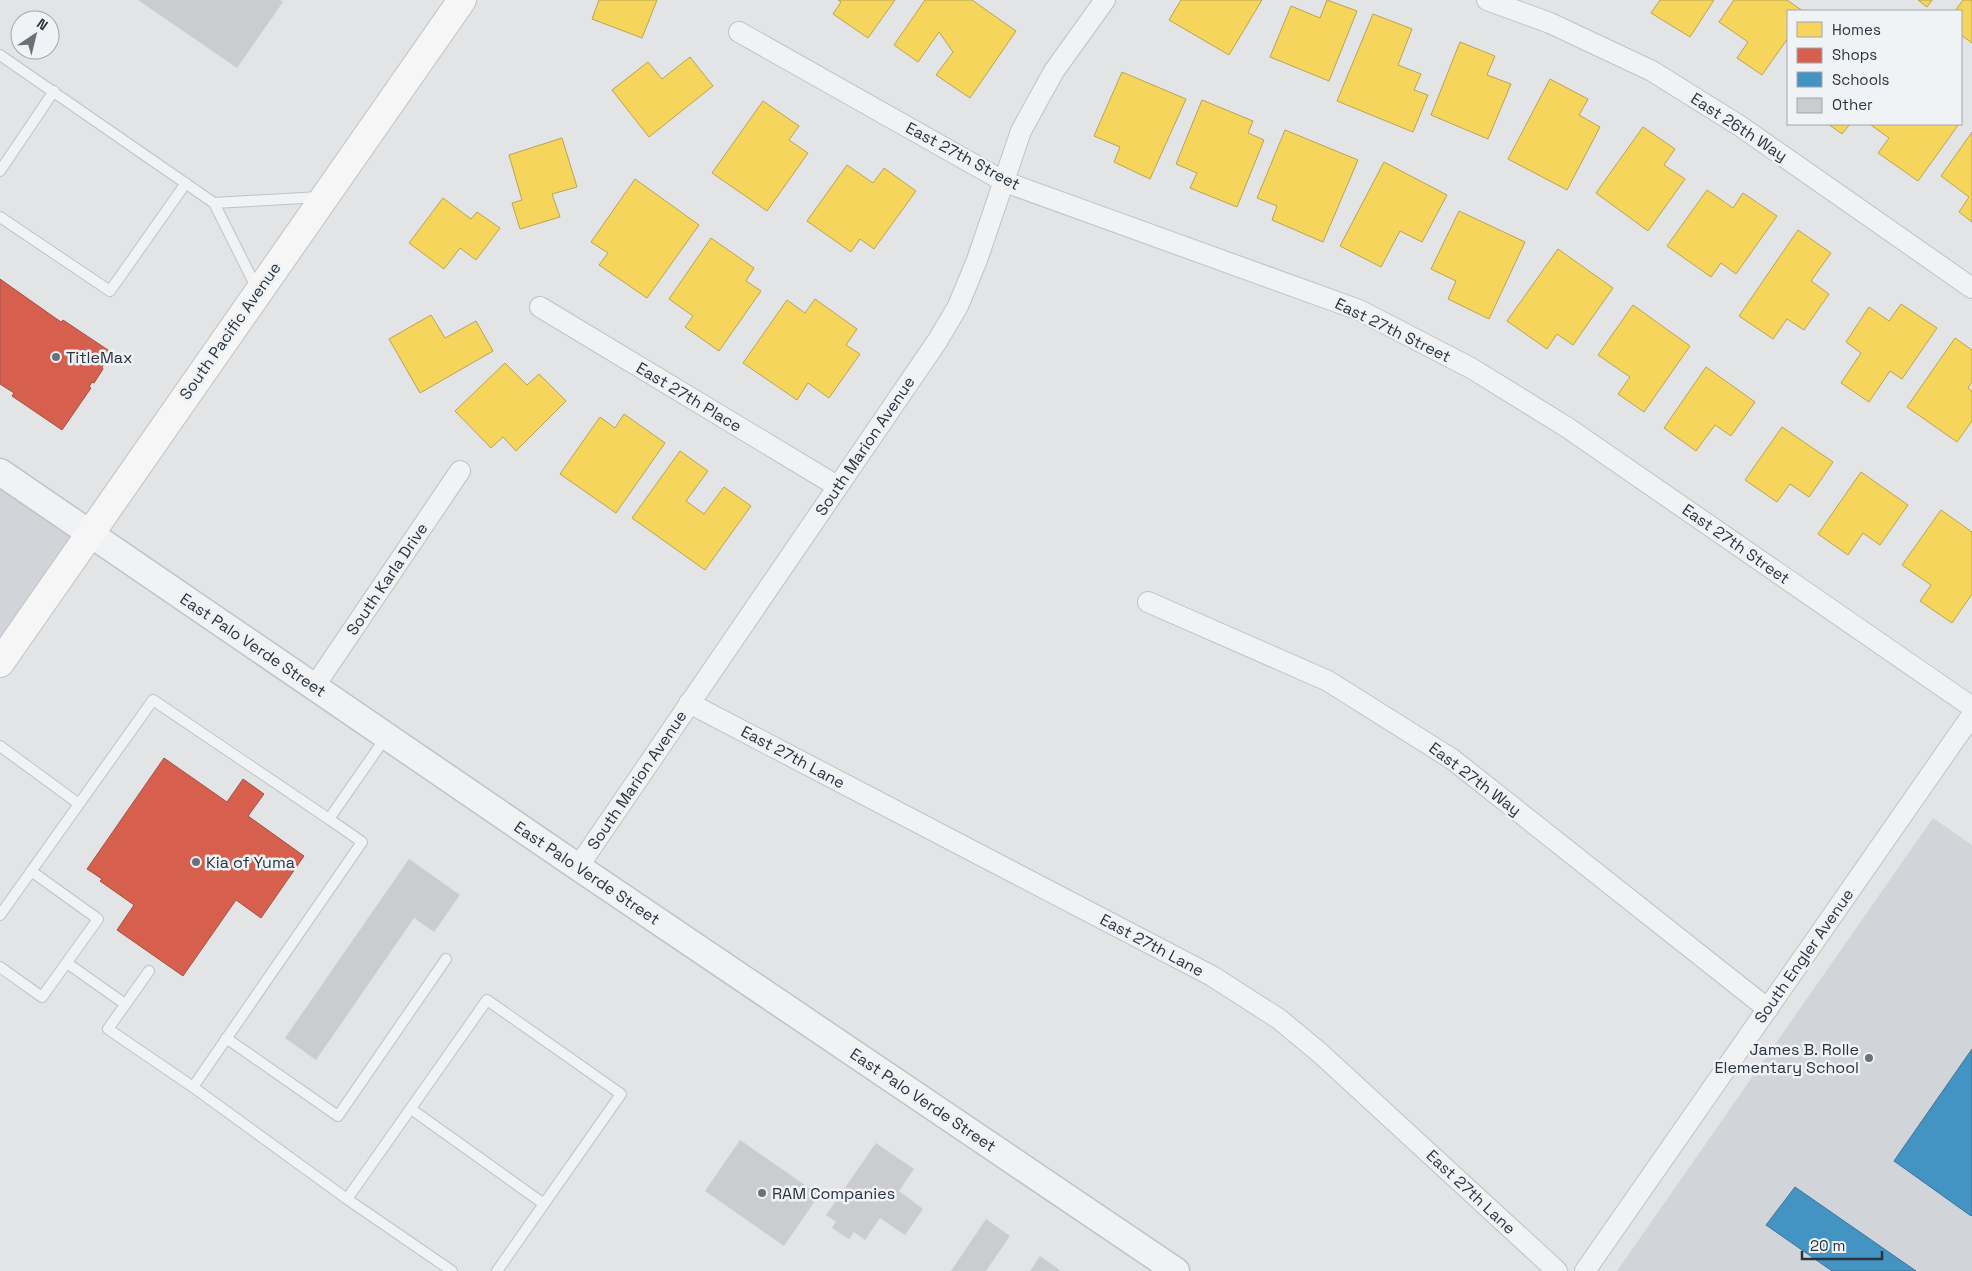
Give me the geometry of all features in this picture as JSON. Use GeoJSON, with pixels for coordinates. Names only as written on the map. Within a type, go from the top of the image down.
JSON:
{"type":"FeatureCollection","features":[{"type":"Feature","properties":{"kind":"main road","name":"South Pacific Avenue"},"geometry":{"type":"LineString","coordinates":[[0,663],[462,0]]}},
{"type":"Feature","properties":{"kind":"street","name":"South Marion Avenue"},"geometry":{"type":"LineString","coordinates":[[578,867],[938,340],[958,306],[977,260],[1021,131],[1054,71],[1105,0]]}},
{"type":"Feature","properties":{"kind":"street","name":"East 26th Way"},"geometry":{"type":"LineString","coordinates":[[1487,0],[1550,23],[1652,71],[1740,126],[1972,288]]}},
{"type":"Feature","properties":{"kind":"street","name":"East 27th Street"},"geometry":{"type":"LineString","coordinates":[[739,32],[1005,182],[1359,310],[1471,368],[1568,428],[1972,707]]}},
{"type":"Feature","properties":{"kind":"street","name":"East 27th Place"},"geometry":{"type":"LineString","coordinates":[[540,307],[837,486]]}},
{"type":"Feature","properties":{"kind":"street","name":"South Karla Drive"},"geometry":{"type":"LineString","coordinates":[[314,687],[460,471]]}},
{"type":"Feature","properties":{"kind":"street","name":"East Palo Verde Street"},"geometry":{"type":"LineString","coordinates":[[0,472],[89,535],[1176,1271]]}},
{"type":"Feature","properties":{"kind":"street","name":"East 27th Way"},"geometry":{"type":"LineString","coordinates":[[1148,602],[1328,681],[1452,759],[1768,1009]]}},
{"type":"Feature","properties":{"kind":"street","name":"East 27th Lane"},"geometry":{"type":"LineString","coordinates":[[689,703],[1212,976],[1279,1019],[1320,1053],[1557,1271]]}},
{"type":"Feature","properties":{"kind":"street","name":"South Engler Avenue"},"geometry":{"type":"LineString","coordinates":[[1585,1271],[1972,715]]}},
{"type":"Feature","properties":{"kind":"lane"},"geometry":{"type":"LineString","coordinates":[[0,55],[214,202],[258,292]]}},
{"type":"Feature","properties":{"kind":"lane"},"geometry":{"type":"LineString","coordinates":[[0,171],[54,91]]}},
{"type":"Feature","properties":{"kind":"lane"},"geometry":{"type":"LineString","coordinates":[[0,216],[110,291],[186,183]]}},
{"type":"Feature","properties":{"kind":"lane"},"geometry":{"type":"LineString","coordinates":[[214,202],[324,197]]}},
{"type":"Feature","properties":{"kind":"lane"},"geometry":{"type":"LineString","coordinates":[[0,915],[153,700],[362,842],[193,1087]]}},
{"type":"Feature","properties":{"kind":"lane"},"geometry":{"type":"LineString","coordinates":[[329,819],[386,736]]}},
{"type":"Feature","properties":{"kind":"lane"},"geometry":{"type":"LineString","coordinates":[[0,746],[79,804]]}},
{"type":"Feature","properties":{"kind":"lane"},"geometry":{"type":"LineString","coordinates":[[0,967],[42,996],[98,919],[31,871]]}},
{"type":"Feature","properties":{"kind":"lane"},"geometry":{"type":"LineString","coordinates":[[226,1038],[338,1116],[446,959]]}},
{"type":"Feature","properties":{"kind":"lane"},"geometry":{"type":"LineString","coordinates":[[67,963],[126,1004]]}},
{"type":"Feature","properties":{"kind":"lane"},"geometry":{"type":"LineString","coordinates":[[148,971],[108,1029],[193,1087],[347,1199],[452,1271]]}},
{"type":"Feature","properties":{"kind":"lane"},"geometry":{"type":"LineString","coordinates":[[347,1199],[487,1000],[622,1094],[497,1271]]}},
{"type":"Feature","properties":{"kind":"lane"},"geometry":{"type":"LineString","coordinates":[[411,1109],[544,1204]]}},
{"type":"Feature","properties":{"kind":"shaded area"},"geometry":{"type":"Polygon","coordinates":[[[0,473],[89,535],[0,663],[0,473]]]}},
{"type":"Feature","properties":{"kind":"shaded area","name":"James B. Rolle Elementary School"},"geometry":{"type":"Polygon","coordinates":[[[1933,818],[1972,845],[1972,1271],[1617,1271],[1933,818]]]}},
{"type":"Feature","properties":{"kind":"building: Homes"},"geometry":{"type":"Polygon","coordinates":[[[599,0],[657,0],[642,38],[592,19],[599,0]]]}},
{"type":"Feature","properties":{"kind":"building: Homes"},"geometry":{"type":"Polygon","coordinates":[[[838,0],[895,0],[868,38],[833,14],[841,2],[838,0]]]}},
{"type":"Feature","properties":{"kind":"building: Homes"},"geometry":{"type":"Polygon","coordinates":[[[925,0],[972,0],[1016,31],[970,98],[936,75],[953,52],[939,32],[918,62],[894,45],[925,0]]]}},
{"type":"Feature","properties":{"kind":"building: Homes"},"geometry":{"type":"Polygon","coordinates":[[[1181,0],[1262,0],[1229,55],[1169,20],[1181,0]]]}},
{"type":"Feature","properties":{"kind":"building: Homes"},"geometry":{"type":"Polygon","coordinates":[[[1327,0],[1357,11],[1329,81],[1270,57],[1291,6],[1320,18],[1327,0]]]}},
{"type":"Feature","properties":{"kind":"building: Homes"},"geometry":{"type":"Polygon","coordinates":[[[1660,0],[1714,0],[1690,37],[1651,13],[1660,0]]]}},
{"type":"Feature","properties":{"kind":"building: Homes"},"geometry":{"type":"Polygon","coordinates":[[[1734,0],[1787,0],[1802,10],[1787,10],[1787,39],[1762,75],[1737,58],[1748,42],[1719,22],[1734,0]]]}},
{"type":"Feature","properties":{"kind":"building: Homes"},"geometry":{"type":"Polygon","coordinates":[[[1918,0],[1932,0],[1927,7],[1918,0]]]}},
{"type":"Feature","properties":{"kind":"building: Homes"},"geometry":{"type":"Polygon","coordinates":[[[1963,0],[1972,0],[1972,43],[1962,36],[1962,10],[1956,10],[1963,0]]]}},
{"type":"Feature","properties":{"kind":"building: Homes"},"geometry":{"type":"Polygon","coordinates":[[[1373,14],[1412,29],[1398,65],[1421,74],[1414,90],[1428,95],[1413,132],[1337,101],[1373,14]]]}},
{"type":"Feature","properties":{"kind":"building: Homes"},"geometry":{"type":"Polygon","coordinates":[[[1460,42],[1495,56],[1487,75],[1511,84],[1488,139],[1431,115],[1460,42]]]}},
{"type":"Feature","properties":{"kind":"building: Homes"},"geometry":{"type":"Polygon","coordinates":[[[690,57],[713,86],[649,137],[612,90],[648,62],[662,79],[690,57]]]}},
{"type":"Feature","properties":{"kind":"building: Homes"},"geometry":{"type":"Polygon","coordinates":[[[1122,72],[1186,99],[1150,179],[1114,162],[1120,147],[1094,136],[1122,72]]]}},
{"type":"Feature","properties":{"kind":"building: Homes"},"geometry":{"type":"Polygon","coordinates":[[[1550,79],[1588,99],[1579,115],[1600,127],[1567,190],[1508,159],[1550,79]]]}},
{"type":"Feature","properties":{"kind":"building: Homes"},"geometry":{"type":"Polygon","coordinates":[[[1202,100],[1253,121],[1248,133],[1264,140],[1237,207],[1190,188],[1197,173],[1176,164],[1202,100]]]}},
{"type":"Feature","properties":{"kind":"building: Homes"},"geometry":{"type":"Polygon","coordinates":[[[763,101],[799,126],[789,140],[808,153],[767,211],[712,173],[763,101]]]}},
{"type":"Feature","properties":{"kind":"building: Homes"},"geometry":{"type":"Polygon","coordinates":[[[1829,125],[1849,125],[1842,134],[1829,125]]]}},
{"type":"Feature","properties":{"kind":"building: Homes"},"geometry":{"type":"Polygon","coordinates":[[[1871,125],[1958,125],[1918,181],[1878,153],[1889,138],[1871,125]]]}},
{"type":"Feature","properties":{"kind":"building: Homes"},"geometry":{"type":"Polygon","coordinates":[[[1643,127],[1675,149],[1664,165],[1685,179],[1648,231],[1596,193],[1643,127]]]}},
{"type":"Feature","properties":{"kind":"building: Homes"},"geometry":{"type":"Polygon","coordinates":[[[1285,130],[1358,160],[1323,242],[1272,220],[1277,206],[1257,198],[1285,130]]]}},
{"type":"Feature","properties":{"kind":"building: Homes"},"geometry":{"type":"Polygon","coordinates":[[[1972,132],[1972,222],[1959,212],[1969,197],[1941,176],[1972,132]]]}},
{"type":"Feature","properties":{"kind":"building: Homes"},"geometry":{"type":"Polygon","coordinates":[[[562,138],[577,187],[552,194],[560,217],[520,229],[512,203],[522,200],[509,155],[562,138]]]}},
{"type":"Feature","properties":{"kind":"building: Homes"},"geometry":{"type":"Polygon","coordinates":[[[1384,162],[1447,195],[1422,242],[1400,231],[1381,267],[1340,246],[1384,162]]]}},
{"type":"Feature","properties":{"kind":"building: Homes"},"geometry":{"type":"Polygon","coordinates":[[[847,165],[873,183],[884,168],[916,191],[874,249],[860,239],[851,252],[807,221],[847,165]]]}},
{"type":"Feature","properties":{"kind":"building: Homes"},"geometry":{"type":"Polygon","coordinates":[[[635,179],[699,225],[647,298],[599,265],[608,253],[591,242],[635,179]]]}},
{"type":"Feature","properties":{"kind":"building: Homes"},"geometry":{"type":"Polygon","coordinates":[[[1707,190],[1733,208],[1743,193],[1777,216],[1736,274],[1721,263],[1711,277],[1667,246],[1707,190]]]}},
{"type":"Feature","properties":{"kind":"building: Homes"},"geometry":{"type":"Polygon","coordinates":[[[443,198],[471,219],[477,212],[500,228],[476,260],[460,248],[444,269],[409,243],[443,198]]]}},
{"type":"Feature","properties":{"kind":"building: Homes"},"geometry":{"type":"Polygon","coordinates":[[[1459,211],[1525,242],[1489,319],[1448,299],[1456,281],[1431,269],[1459,211]]]}},
{"type":"Feature","properties":{"kind":"building: Homes"},"geometry":{"type":"Polygon","coordinates":[[[1798,230],[1831,253],[1811,281],[1829,294],[1804,330],[1787,319],[1773,339],[1739,316],[1798,230]]]}},
{"type":"Feature","properties":{"kind":"building: Homes"},"geometry":{"type":"Polygon","coordinates":[[[711,238],[754,268],[746,281],[761,291],[719,351],[685,327],[693,316],[669,299],[711,238]]]}},
{"type":"Feature","properties":{"kind":"building: Homes"},"geometry":{"type":"Polygon","coordinates":[[[1558,249],[1613,288],[1573,345],[1557,334],[1547,349],[1507,321],[1558,249]]]}},
{"type":"Feature","properties":{"kind":"building: Homes"},"geometry":{"type":"Polygon","coordinates":[[[815,299],[857,329],[846,345],[860,354],[829,398],[808,383],[797,400],[743,363],[787,300],[805,313],[815,299]]]}},
{"type":"Feature","properties":{"kind":"building: Homes"},"geometry":{"type":"Polygon","coordinates":[[[1901,304],[1937,328],[1902,379],[1890,371],[1869,402],[1841,383],[1861,353],[1846,342],[1869,307],[1889,321],[1901,304]]]}},
{"type":"Feature","properties":{"kind":"building: Homes"},"geometry":{"type":"Polygon","coordinates":[[[1633,305],[1690,346],[1644,412],[1618,394],[1630,377],[1598,355],[1633,305]]]}},
{"type":"Feature","properties":{"kind":"building: Homes"},"geometry":{"type":"Polygon","coordinates":[[[431,315],[445,338],[476,321],[493,351],[420,393],[389,339],[431,315]]]}},
{"type":"Feature","properties":{"kind":"building: Homes"},"geometry":{"type":"Polygon","coordinates":[[[1955,338],[1972,350],[1972,382],[1968,388],[1972,391],[1972,421],[1957,442],[1907,407],[1955,338]]]}},
{"type":"Feature","properties":{"kind":"building: Homes"},"geometry":{"type":"Polygon","coordinates":[[[505,363],[527,385],[539,374],[566,401],[516,451],[503,437],[491,448],[455,411],[505,363]]]}},
{"type":"Feature","properties":{"kind":"building: Homes"},"geometry":{"type":"Polygon","coordinates":[[[1706,367],[1755,402],[1731,436],[1715,425],[1696,451],[1664,428],[1706,367]]]}},
{"type":"Feature","properties":{"kind":"building: Homes"},"geometry":{"type":"Polygon","coordinates":[[[624,414],[665,443],[616,513],[560,474],[600,417],[615,428],[624,414]]]}},
{"type":"Feature","properties":{"kind":"building: Homes"},"geometry":{"type":"Polygon","coordinates":[[[1782,427],[1833,462],[1809,497],[1790,484],[1777,502],[1745,480],[1782,427]]]}},
{"type":"Feature","properties":{"kind":"building: Homes"},"geometry":{"type":"Polygon","coordinates":[[[680,451],[708,471],[686,501],[704,514],[724,487],[751,506],[705,570],[632,518],[680,451]]]}},
{"type":"Feature","properties":{"kind":"building: Homes"},"geometry":{"type":"Polygon","coordinates":[[[1861,472],[1908,505],[1880,545],[1863,533],[1848,555],[1818,534],[1861,472]]]}},
{"type":"Feature","properties":{"kind":"building: Homes"},"geometry":{"type":"Polygon","coordinates":[[[1941,510],[1972,532],[1972,594],[1952,623],[1920,601],[1931,585],[1902,565],[1941,510]]]}},
{"type":"Feature","properties":{"kind":"building: Shops","name":"TitleMax"},"geometry":{"type":"Polygon","coordinates":[[[0,279],[61,322],[63,320],[114,354],[109,361],[107,359],[94,383],[92,382],[89,387],[91,388],[62,430],[12,396],[14,393],[0,384],[0,279]]]}},
{"type":"Feature","properties":{"kind":"building: Shops","name":"Kia of Yuma"},"geometry":{"type":"Polygon","coordinates":[[[164,758],[227,802],[243,779],[264,794],[248,816],[304,856],[261,918],[236,900],[183,976],[117,930],[134,905],[100,881],[102,879],[87,869],[164,758]]]}},
{"type":"Feature","properties":{"kind":"building: Schools"},"geometry":{"type":"Polygon","coordinates":[[[1972,1049],[1972,1215],[1971,1216],[1894,1161],[1972,1049]]]}},
{"type":"Feature","properties":{"kind":"building: Schools"},"geometry":{"type":"Polygon","coordinates":[[[1795,1187],[1916,1271],[1832,1271],[1766,1225],[1795,1187]]]}},
{"type":"Feature","properties":{"kind":"building: Other"},"geometry":{"type":"Polygon","coordinates":[[[138,0],[280,0],[283,2],[237,68],[138,0]]]}},
{"type":"Feature","properties":{"kind":"building: Other"},"geometry":{"type":"Polygon","coordinates":[[[409,859],[460,895],[434,932],[414,918],[316,1060],[285,1038],[409,859]]]}},
{"type":"Feature","properties":{"kind":"building: Other","name":"RAM Companies"},"geometry":{"type":"Polygon","coordinates":[[[740,1140],[819,1195],[784,1246],[705,1191],[740,1140]]]}},
{"type":"Feature","properties":{"kind":"building: Other"},"geometry":{"type":"Polygon","coordinates":[[[876,1143],[914,1169],[899,1191],[923,1209],[905,1235],[880,1218],[865,1240],[854,1232],[849,1239],[832,1228],[836,1222],[826,1215],[876,1143]]]}},
{"type":"Feature","properties":{"kind":"building: Other"},"geometry":{"type":"Polygon","coordinates":[[[986,1219],[1010,1236],[986,1271],[951,1271],[986,1219]]]}},
{"type":"Feature","properties":{"kind":"building: Other"},"geometry":{"type":"Polygon","coordinates":[[[1040,1256],[1061,1271],[1030,1271],[1040,1256]]]}},
{"type":"Feature","properties":{"kind":"place","name":"TitleMax"},"geometry":{"type":"Point","coordinates":[56,357]}},
{"type":"Feature","properties":{"kind":"place","name":"Kia of Yuma"},"geometry":{"type":"Point","coordinates":[196,862]}},
{"type":"Feature","properties":{"kind":"place","name":"James B. Rolle Elementary School"},"geometry":{"type":"Point","coordinates":[1869,1058]}},
{"type":"Feature","properties":{"kind":"place","name":"RAM Companies"},"geometry":{"type":"Point","coordinates":[762,1193]}}]}
